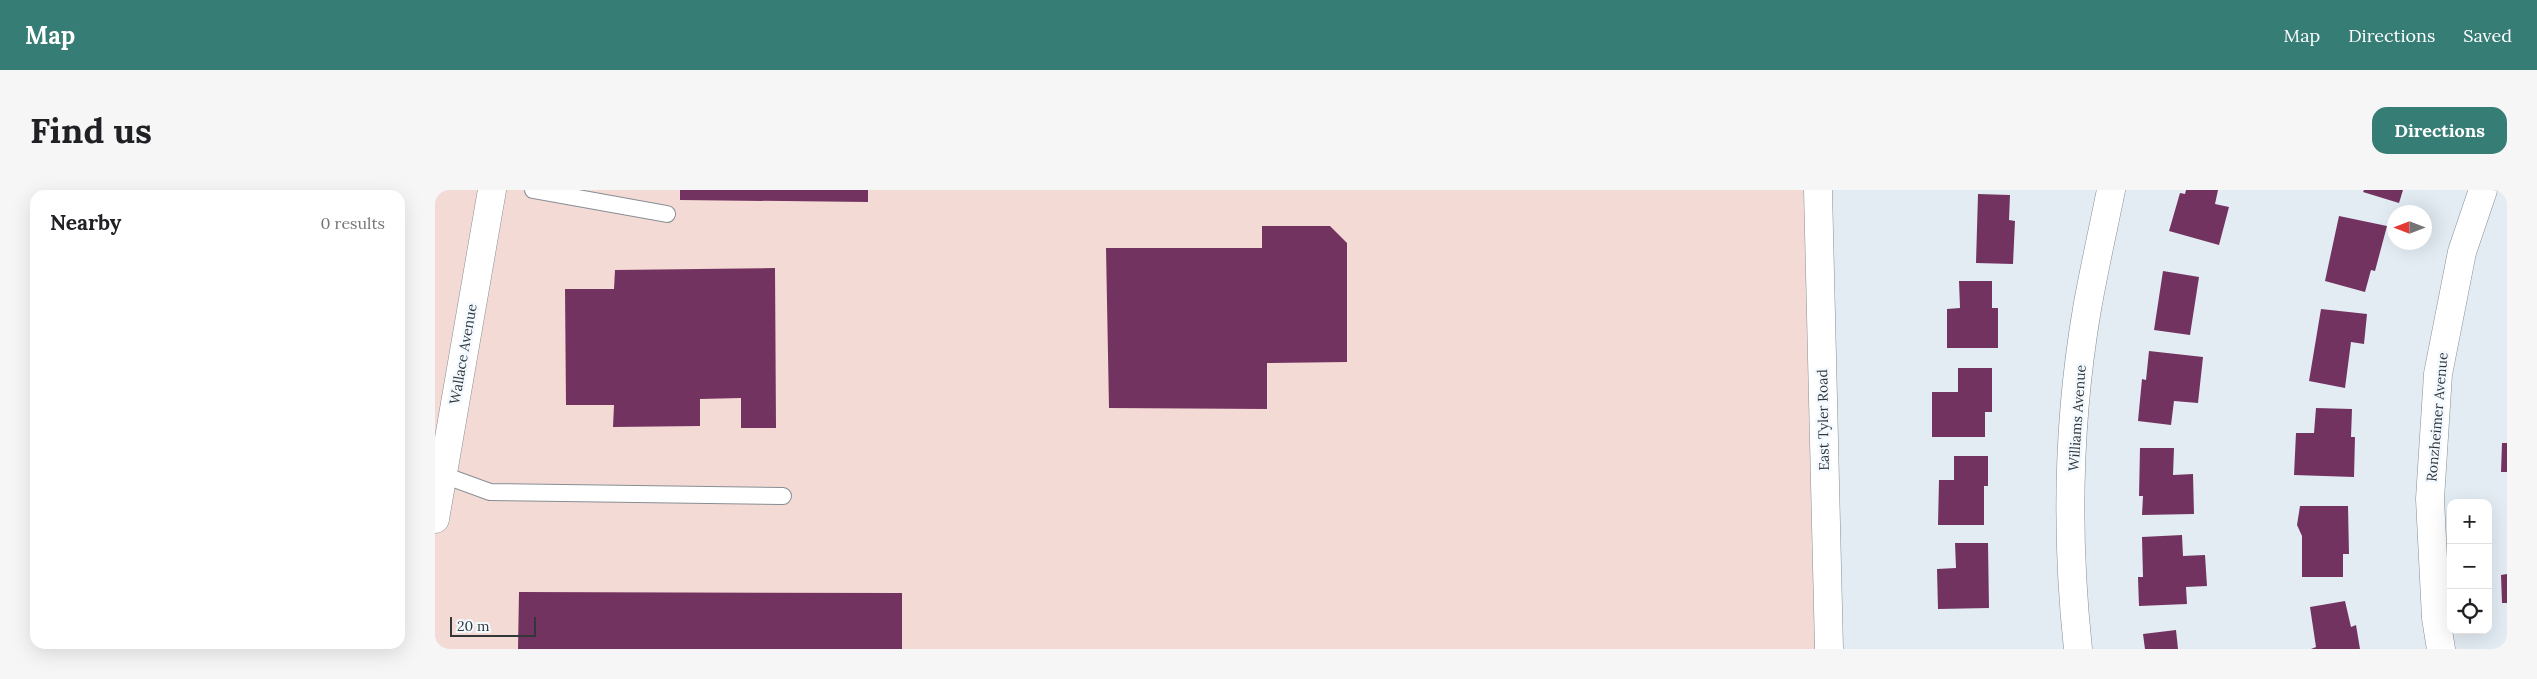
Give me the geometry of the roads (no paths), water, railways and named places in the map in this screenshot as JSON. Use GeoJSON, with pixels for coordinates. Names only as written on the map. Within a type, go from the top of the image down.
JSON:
{"type":"FeatureCollection","features":[{"type":"Feature","properties":{"kind":"street","name":"Wallace Avenue"},"geometry":{"type":"LineString","coordinates":[[435,519],[439,474],[492,190]]}},
{"type":"Feature","properties":{"kind":"street","name":"East Tyler Road"},"geometry":{"type":"LineString","coordinates":[[1818,190],[1829,649]]}},
{"type":"Feature","properties":{"kind":"street","name":"Williams Avenue"},"geometry":{"type":"LineString","coordinates":[[2078,649],[2072,595],[2072,441],[2087,310],[2111,190]]}},
{"type":"Feature","properties":{"kind":"street","name":"Ronzheimer Avenue"},"geometry":{"type":"LineString","coordinates":[[2441,649],[2436,618],[2430,499],[2439,374],[2462,252],[2483,190]]}},
{"type":"Feature","properties":{"kind":"lane"},"geometry":{"type":"LineString","coordinates":[[533,190],[667,214]]}},
{"type":"Feature","properties":{"kind":"lane"},"geometry":{"type":"LineString","coordinates":[[439,474],[490,492],[783,496]]}}]}
